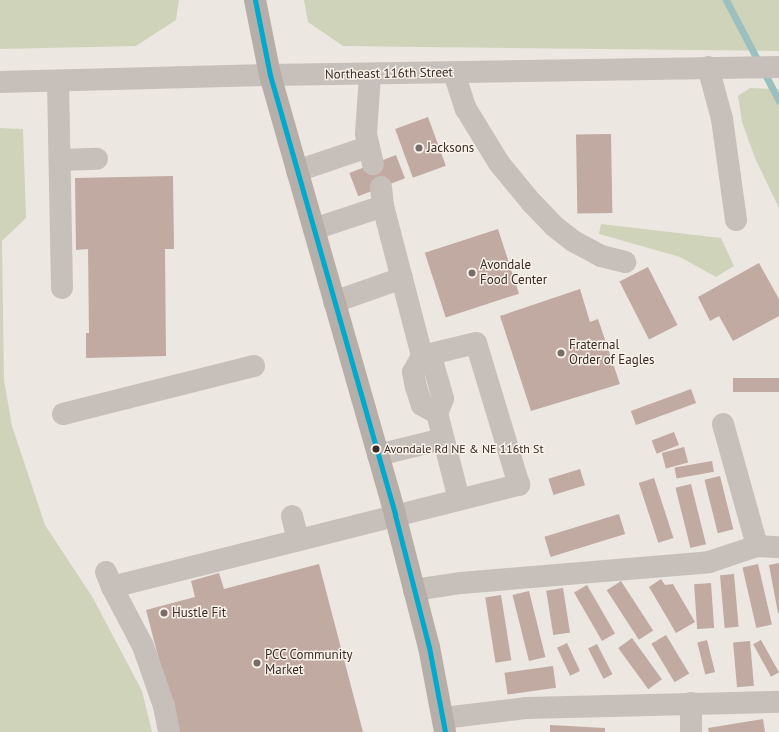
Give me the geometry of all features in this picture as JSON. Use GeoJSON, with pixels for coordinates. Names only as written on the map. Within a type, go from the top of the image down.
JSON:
{"type":"FeatureCollection","features":[{"type":"Feature","properties":{"kind":"main road"},"geometry":{"type":"LineString","coordinates":[[255,0],[270,75],[395,515],[429,647],[444,725]]}},
{"type":"Feature","properties":{"kind":"street","name":"Northeast 116th Street"},"geometry":{"type":"LineString","coordinates":[[0,82],[270,75],[454,74],[708,67],[779,67]]}},
{"type":"Feature","properties":{"kind":"street"},"geometry":{"type":"LineString","coordinates":[[708,67],[722,119],[736,220]]}},
{"type":"Feature","properties":{"kind":"street"},"geometry":{"type":"LineString","coordinates":[[454,74],[466,109],[499,163],[531,202],[554,226],[574,241],[601,256],[625,262]]}},
{"type":"Feature","properties":{"kind":"street"},"geometry":{"type":"LineString","coordinates":[[297,171],[370,155],[366,134],[370,75]]}},
{"type":"Feature","properties":{"kind":"street"},"geometry":{"type":"LineString","coordinates":[[58,81],[62,288]]}},
{"type":"Feature","properties":{"kind":"street"},"geometry":{"type":"LineString","coordinates":[[60,160],[97,159]]}},
{"type":"Feature","properties":{"kind":"street"},"geometry":{"type":"LineString","coordinates":[[314,229],[382,197],[422,356],[434,366],[443,399],[437,413],[459,499]]}},
{"type":"Feature","properties":{"kind":"street"},"geometry":{"type":"LineString","coordinates":[[334,302],[402,278]]}},
{"type":"Feature","properties":{"kind":"street"},"geometry":{"type":"LineString","coordinates":[[169,732],[164,706],[143,646],[109,580],[298,540],[519,485],[476,343],[422,356]]}},
{"type":"Feature","properties":{"kind":"street"},"geometry":{"type":"LineString","coordinates":[[62,414],[254,366]]}},
{"type":"Feature","properties":{"kind":"street"},"geometry":{"type":"LineString","coordinates":[[723,424],[757,546]]}},
{"type":"Feature","properties":{"kind":"street"},"geometry":{"type":"LineString","coordinates":[[378,455],[443,439]]}},
{"type":"Feature","properties":{"kind":"street"},"geometry":{"type":"LineString","coordinates":[[292,516],[298,540]]}},
{"type":"Feature","properties":{"kind":"street"},"geometry":{"type":"LineString","coordinates":[[414,590],[461,582],[709,562],[757,546],[779,547]]}},
{"type":"Feature","properties":{"kind":"street"},"geometry":{"type":"LineString","coordinates":[[444,725],[527,708],[779,702]]}},
{"type":"Feature","properties":{"kind":"street"},"geometry":{"type":"LineString","coordinates":[[691,703],[691,732]]}},
{"type":"Feature","properties":{"kind":"green space"},"geometry":{"type":"Polygon","coordinates":[[[0,0],[179,0],[176,20],[136,46],[0,49],[0,0]]]}},
{"type":"Feature","properties":{"kind":"green space"},"geometry":{"type":"Polygon","coordinates":[[[304,0],[779,0],[779,51],[343,46],[308,22],[304,0]]]}},
{"type":"Feature","properties":{"kind":"green space"},"geometry":{"type":"Polygon","coordinates":[[[750,88],[779,89],[779,208],[755,158],[742,122],[738,96],[750,88]]]}},
{"type":"Feature","properties":{"kind":"green space"},"geometry":{"type":"Polygon","coordinates":[[[0,128],[23,129],[26,218],[2,241],[4,380],[12,426],[45,525],[93,598],[142,691],[152,732],[0,732],[0,128]]]}},
{"type":"Feature","properties":{"kind":"green space"},"geometry":{"type":"Polygon","coordinates":[[[601,224],[721,238],[734,266],[716,277],[680,257],[599,234],[601,224]]]}},
{"type":"Feature","properties":{"kind":"building"},"geometry":{"type":"Polygon","coordinates":[[[428,117],[446,166],[413,178],[395,129],[428,117]]]}},
{"type":"Feature","properties":{"kind":"building"},"geometry":{"type":"Polygon","coordinates":[[[611,134],[612,213],[577,214],[576,135],[611,134]]]}},
{"type":"Feature","properties":{"kind":"building"},"geometry":{"type":"Polygon","coordinates":[[[396,155],[405,178],[358,196],[349,173],[396,155]]]}},
{"type":"Feature","properties":{"kind":"building"},"geometry":{"type":"Polygon","coordinates":[[[173,176],[174,249],[165,249],[166,356],[86,358],[86,333],[89,333],[88,249],[76,250],[75,178],[173,176]]]}},
{"type":"Feature","properties":{"kind":"building","name":"Avondale Food Center"},"geometry":{"type":"Polygon","coordinates":[[[498,229],[519,294],[446,317],[425,253],[498,229]]]}},
{"type":"Feature","properties":{"kind":"building"},"geometry":{"type":"Polygon","coordinates":[[[759,263],[779,299],[779,316],[733,341],[719,316],[710,321],[698,297],[759,263]]]}},
{"type":"Feature","properties":{"kind":"building"},"geometry":{"type":"Polygon","coordinates":[[[648,267],[678,325],[649,339],[619,282],[648,267]]]}},
{"type":"Feature","properties":{"kind":"building","name":"Fraternal Order of Eagles"},"geometry":{"type":"Polygon","coordinates":[[[580,289],[590,322],[598,319],[620,384],[531,411],[500,316],[580,289]]]}},
{"type":"Feature","properties":{"kind":"building"},"geometry":{"type":"Polygon","coordinates":[[[733,378],[779,378],[779,392],[733,392],[733,378]]]}},
{"type":"Feature","properties":{"kind":"building"},"geometry":{"type":"Polygon","coordinates":[[[691,389],[696,403],[636,425],[631,411],[691,389]]]}},
{"type":"Feature","properties":{"kind":"building"},"geometry":{"type":"Polygon","coordinates":[[[674,432],[679,445],[657,454],[652,441],[674,432]]]}},
{"type":"Feature","properties":{"kind":"building"},"geometry":{"type":"Polygon","coordinates":[[[684,447],[688,462],[666,468],[662,453],[684,447]]]}},
{"type":"Feature","properties":{"kind":"building"},"geometry":{"type":"Polygon","coordinates":[[[712,461],[714,472],[676,478],[675,468],[712,461]]]}},
{"type":"Feature","properties":{"kind":"building"},"geometry":{"type":"Polygon","coordinates":[[[580,469],[585,485],[553,495],[548,479],[580,469]]]}},
{"type":"Feature","properties":{"kind":"building"},"geometry":{"type":"Polygon","coordinates":[[[720,476],[733,529],[718,533],[704,480],[720,476]]]}},
{"type":"Feature","properties":{"kind":"building"},"geometry":{"type":"Polygon","coordinates":[[[654,478],[673,538],[658,543],[639,483],[654,478]]]}},
{"type":"Feature","properties":{"kind":"building"},"geometry":{"type":"Polygon","coordinates":[[[691,484],[706,544],[690,548],[675,488],[691,484]]]}},
{"type":"Feature","properties":{"kind":"building"},"geometry":{"type":"Polygon","coordinates":[[[619,514],[625,534],[551,557],[544,537],[619,514]]]}},
{"type":"Feature","properties":{"kind":"building"},"geometry":{"type":"Polygon","coordinates":[[[779,563],[779,613],[778,613],[769,565],[779,563]]]}},
{"type":"Feature","properties":{"kind":"building"},"geometry":{"type":"Polygon","coordinates":[[[319,564],[363,732],[178,732],[146,610],[195,597],[191,581],[219,573],[224,589],[319,564]]]}},
{"type":"Feature","properties":{"kind":"building"},"geometry":{"type":"Polygon","coordinates":[[[758,564],[772,624],[756,628],[742,568],[758,564]]]}},
{"type":"Feature","properties":{"kind":"building"},"geometry":{"type":"Polygon","coordinates":[[[734,574],[739,627],[725,628],[720,575],[734,574]]]}},
{"type":"Feature","properties":{"kind":"building"},"geometry":{"type":"Polygon","coordinates":[[[661,579],[665,585],[673,584],[695,622],[676,633],[649,587],[661,579]]]}},
{"type":"Feature","properties":{"kind":"building"},"geometry":{"type":"Polygon","coordinates":[[[621,581],[653,630],[639,640],[607,590],[621,581]]]}},
{"type":"Feature","properties":{"kind":"building"},"geometry":{"type":"Polygon","coordinates":[[[711,583],[714,628],[697,629],[694,584],[711,583]]]}},
{"type":"Feature","properties":{"kind":"building"},"geometry":{"type":"Polygon","coordinates":[[[587,585],[615,633],[602,641],[574,592],[587,585]]]}},
{"type":"Feature","properties":{"kind":"building"},"geometry":{"type":"Polygon","coordinates":[[[563,588],[570,632],[553,635],[546,591],[563,588]]]}},
{"type":"Feature","properties":{"kind":"building"},"geometry":{"type":"Polygon","coordinates":[[[529,591],[545,657],[529,661],[513,595],[529,591]]]}},
{"type":"Feature","properties":{"kind":"building"},"geometry":{"type":"Polygon","coordinates":[[[501,595],[511,660],[496,663],[485,598],[501,595]]]}},
{"type":"Feature","properties":{"kind":"building"},"geometry":{"type":"Polygon","coordinates":[[[666,635],[689,674],[675,682],[651,644],[666,635]]]}},
{"type":"Feature","properties":{"kind":"building"},"geometry":{"type":"Polygon","coordinates":[[[632,638],[662,679],[648,689],[618,648],[632,638]]]}},
{"type":"Feature","properties":{"kind":"building"},"geometry":{"type":"Polygon","coordinates":[[[707,640],[715,672],[705,674],[697,642],[707,640]]]}},
{"type":"Feature","properties":{"kind":"building"},"geometry":{"type":"Polygon","coordinates":[[[761,640],[779,672],[771,677],[753,644],[761,640]]]}},
{"type":"Feature","properties":{"kind":"building"},"geometry":{"type":"Polygon","coordinates":[[[750,641],[754,686],[737,687],[733,642],[750,641]]]}},
{"type":"Feature","properties":{"kind":"building"},"geometry":{"type":"Polygon","coordinates":[[[567,643],[580,671],[570,676],[557,648],[567,643]]]}},
{"type":"Feature","properties":{"kind":"building"},"geometry":{"type":"Polygon","coordinates":[[[597,644],[612,674],[604,679],[588,649],[597,644]]]}},
{"type":"Feature","properties":{"kind":"building"},"geometry":{"type":"Polygon","coordinates":[[[553,666],[556,688],[508,695],[504,673],[553,666]]]}},
{"type":"Feature","properties":{"kind":"building"},"geometry":{"type":"Polygon","coordinates":[[[763,719],[765,732],[709,732],[708,728],[763,719]]]}},
{"type":"Feature","properties":{"kind":"building"},"geometry":{"type":"Polygon","coordinates":[[[550,725],[605,728],[605,732],[550,732],[550,725]]]}},
{"type":"Feature","properties":{"kind":"waterway"},"geometry":{"type":"LineString","coordinates":[[726,0],[779,101]]}},
{"type":"Feature","properties":{"kind":"transit line"},"geometry":{"type":"LineString","coordinates":[[255,0],[270,75],[395,515],[429,647],[445,732]]}},
{"type":"Feature","properties":{"kind":"place","name":"Jacksons"},"geometry":{"type":"Point","coordinates":[419,148]}},
{"type":"Feature","properties":{"kind":"place","name":"Avondale Food Center"},"geometry":{"type":"Point","coordinates":[472,273]}},
{"type":"Feature","properties":{"kind":"place","name":"Fraternal Order of Eagles"},"geometry":{"type":"Point","coordinates":[561,353]}},
{"type":"Feature","properties":{"kind":"place","name":"Avondale Rd NE & NE 116th St"},"geometry":{"type":"Point","coordinates":[376,449]}},
{"type":"Feature","properties":{"kind":"place","name":"Hustle Fit"},"geometry":{"type":"Point","coordinates":[164,613]}},
{"type":"Feature","properties":{"kind":"place","name":"PCC Community Market"},"geometry":{"type":"Point","coordinates":[257,663]}}]}
